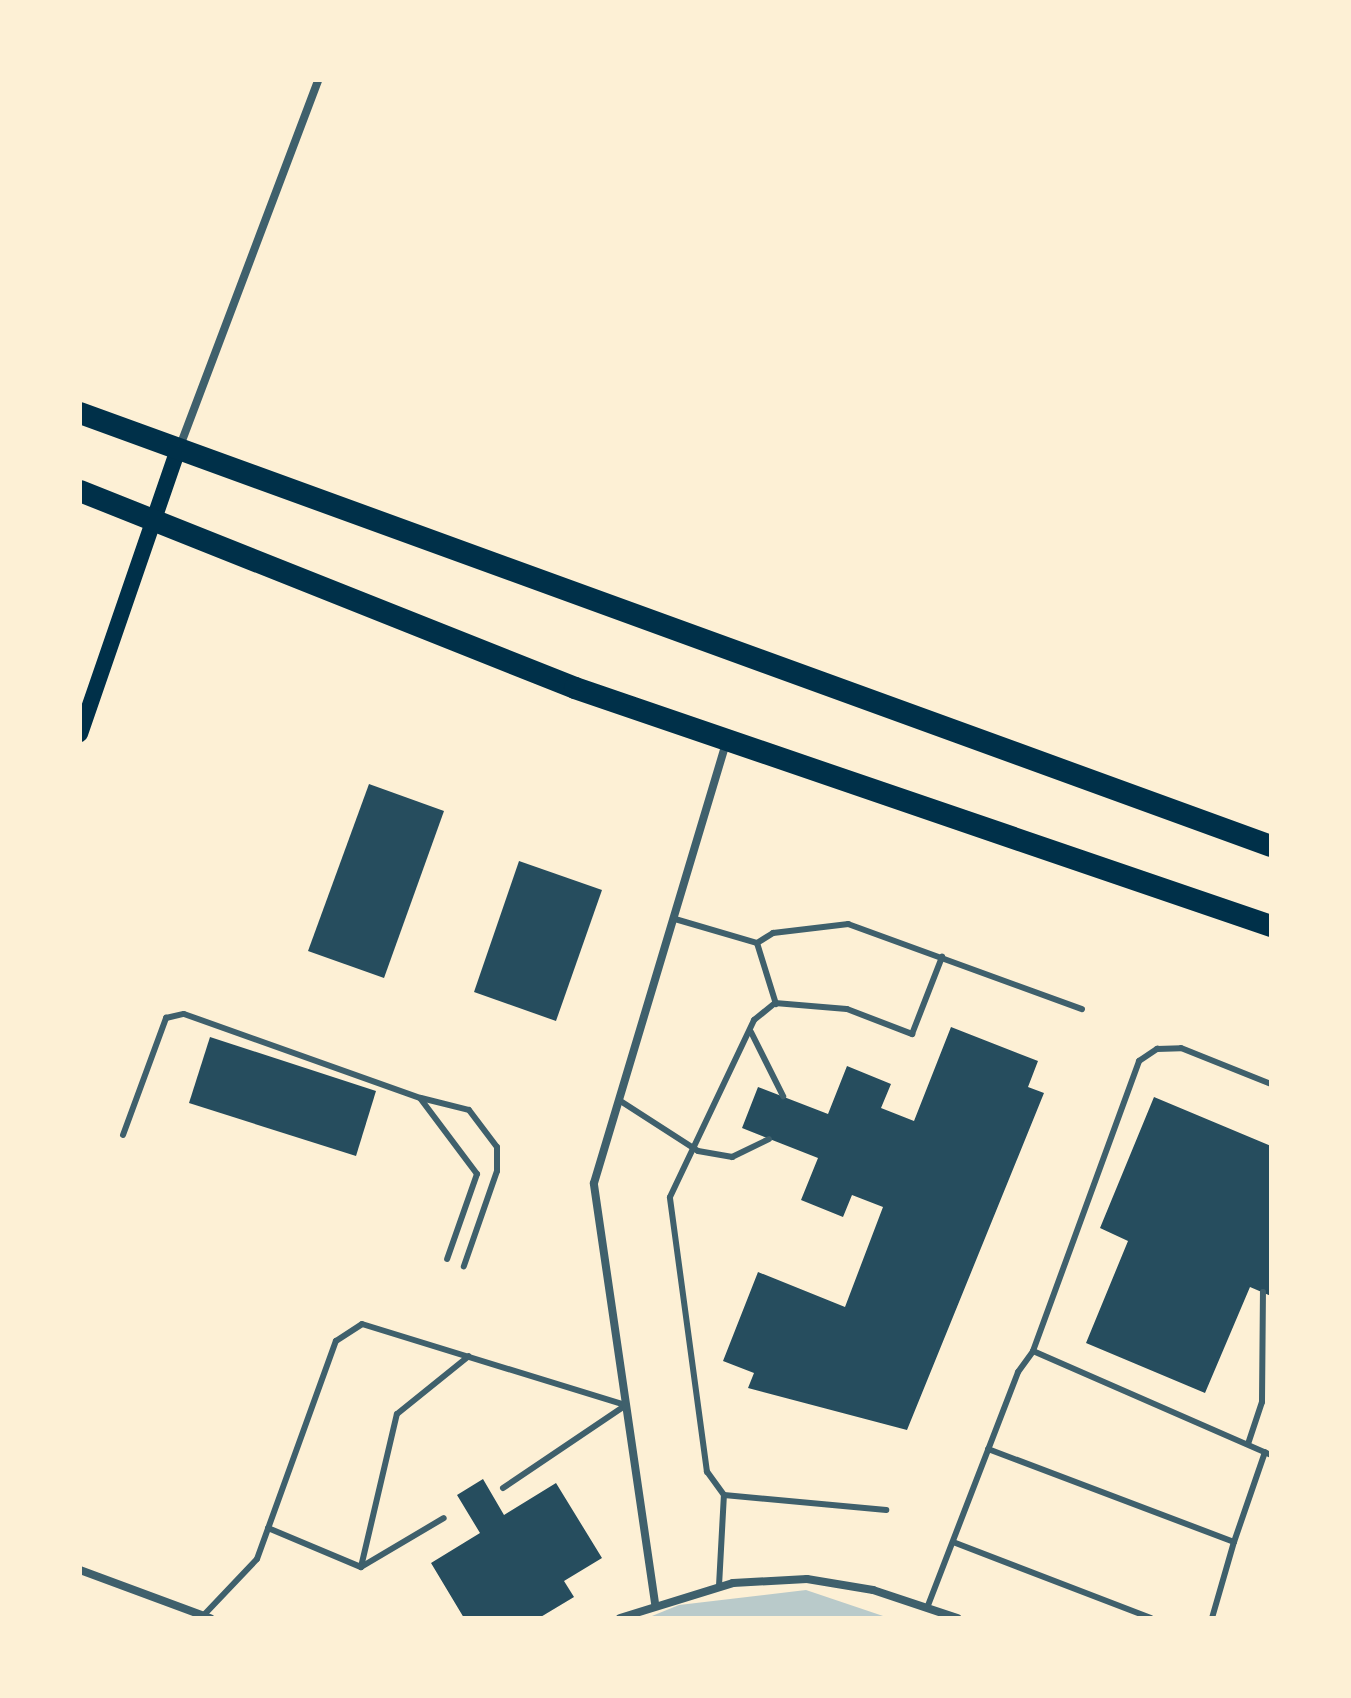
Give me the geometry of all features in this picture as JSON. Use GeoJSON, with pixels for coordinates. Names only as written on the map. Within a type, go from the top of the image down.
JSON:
{"type":"FeatureCollection","features":[{"type":"Feature","properties":{"kind":"highway"},"geometry":{"type":"LineString","coordinates":[[80,413],[1271,846]]}},
{"type":"Feature","properties":{"kind":"highway"},"geometry":{"type":"LineString","coordinates":[[80,491],[156,518],[575,688],[1271,926]]}},
{"type":"Feature","properties":{"kind":"main road"},"geometry":{"type":"LineString","coordinates":[[80,734],[178,450]]}},
{"type":"Feature","properties":{"kind":"street"},"geometry":{"type":"LineString","coordinates":[[178,450],[318,80]]}},
{"type":"Feature","properties":{"kind":"street"},"geometry":{"type":"LineString","coordinates":[[655,1603],[594,1183],[622,1102],[727,740]]}},
{"type":"Feature","properties":{"kind":"street"},"geometry":{"type":"LineString","coordinates":[[80,1570],[205,1617]]}},
{"type":"Feature","properties":{"kind":"street"},"geometry":{"type":"LineString","coordinates":[[620,1618],[655,1603],[719,1586],[807,1579],[957,1618]]}},
{"type":"Feature","properties":{"kind":"lane"},"geometry":{"type":"LineString","coordinates":[[675,919],[757,943],[773,933],[848,924],[1082,1009]]}},
{"type":"Feature","properties":{"kind":"lane"},"geometry":{"type":"LineString","coordinates":[[757,943],[776,1004]]}},
{"type":"Feature","properties":{"kind":"lane"},"geometry":{"type":"LineString","coordinates":[[776,1004],[847,1009],[912,1034],[942,957]]}},
{"type":"Feature","properties":{"kind":"lane"},"geometry":{"type":"LineString","coordinates":[[719,1586],[724,1495],[707,1472],[670,1197],[698,1151],[750,1032],[776,1004]]}},
{"type":"Feature","properties":{"kind":"lane"},"geometry":{"type":"LineString","coordinates":[[123,1135],[166,1018],[184,1014],[420,1098],[469,1110],[497,1147],[497,1171],[464,1266]]}},
{"type":"Feature","properties":{"kind":"lane"},"geometry":{"type":"LineString","coordinates":[[750,1032],[783,1096]]}},
{"type":"Feature","properties":{"kind":"lane"},"geometry":{"type":"LineString","coordinates":[[927,1608],[988,1449],[1033,1351],[1139,1061],[1157,1049],[1181,1048],[1271,1084]]}},
{"type":"Feature","properties":{"kind":"lane"},"geometry":{"type":"LineString","coordinates":[[420,1098],[477,1174],[447,1259]]}},
{"type":"Feature","properties":{"kind":"lane"},"geometry":{"type":"LineString","coordinates":[[622,1102],[698,1151],[732,1157],[769,1139]]}},
{"type":"Feature","properties":{"kind":"lane"},"geometry":{"type":"LineString","coordinates":[[1248,1444],[1262,1402],[1263,1292]]}},
{"type":"Feature","properties":{"kind":"lane"},"geometry":{"type":"LineString","coordinates":[[1264,1329],[1271,1317]]}},
{"type":"Feature","properties":{"kind":"lane"},"geometry":{"type":"LineString","coordinates":[[205,1617],[257,1559],[336,1341],[362,1324],[626,1405]]}},
{"type":"Feature","properties":{"kind":"lane"},"geometry":{"type":"LineString","coordinates":[[1033,1351],[1268,1453],[1234,1542],[1212,1618]]}},
{"type":"Feature","properties":{"kind":"lane"},"geometry":{"type":"LineString","coordinates":[[361,1567],[397,1414],[469,1356]]}},
{"type":"Feature","properties":{"kind":"lane"},"geometry":{"type":"LineString","coordinates":[[503,1488],[626,1405]]}},
{"type":"Feature","properties":{"kind":"lane"},"geometry":{"type":"LineString","coordinates":[[988,1449],[1234,1542]]}},
{"type":"Feature","properties":{"kind":"lane"},"geometry":{"type":"LineString","coordinates":[[724,1495],[886,1510]]}},
{"type":"Feature","properties":{"kind":"lane"},"geometry":{"type":"LineString","coordinates":[[361,1567],[444,1518]]}},
{"type":"Feature","properties":{"kind":"lane"},"geometry":{"type":"LineString","coordinates":[[268,1528],[361,1567]]}},
{"type":"Feature","properties":{"kind":"lane"},"geometry":{"type":"LineString","coordinates":[[953,1542],[1151,1618]]}},
{"type":"Feature","properties":{"kind":"shaded area"},"geometry":{"type":"Polygon","coordinates":[[[806,1590],[889,1618],[647,1618],[679,1605],[806,1590]]]}},
{"type":"Feature","properties":{"kind":"building"},"geometry":{"type":"Polygon","coordinates":[[[369,784],[444,811],[384,978],[308,951],[369,784]]]}},
{"type":"Feature","properties":{"kind":"building"},"geometry":{"type":"Polygon","coordinates":[[[519,861],[602,890],[556,1021],[474,992],[519,861]]]}},
{"type":"Feature","properties":{"kind":"building"},"geometry":{"type":"Polygon","coordinates":[[[951,1027],[1038,1061],[1028,1087],[1044,1093],[907,1430],[748,1388],[754,1373],[723,1361],[758,1272],[845,1307],[883,1207],[852,1195],[843,1217],[801,1200],[818,1158],[742,1128],[758,1087],[828,1114],[847,1066],[891,1084],[881,1108],[914,1121],[951,1027]]]}},
{"type":"Feature","properties":{"kind":"building"},"geometry":{"type":"Polygon","coordinates":[[[210,1037],[376,1091],[356,1156],[189,1103],[210,1037]]]}},
{"type":"Feature","properties":{"kind":"building"},"geometry":{"type":"Polygon","coordinates":[[[1154,1097],[1271,1146],[1271,1296],[1250,1287],[1205,1393],[1086,1343],[1128,1241],[1100,1228],[1154,1097]]]}},
{"type":"Feature","properties":{"kind":"building"},"geometry":{"type":"Polygon","coordinates":[[[483,1479],[504,1515],[556,1483],[602,1558],[564,1581],[574,1597],[539,1618],[464,1618],[431,1563],[480,1533],[457,1495],[483,1479]]]}}]}
